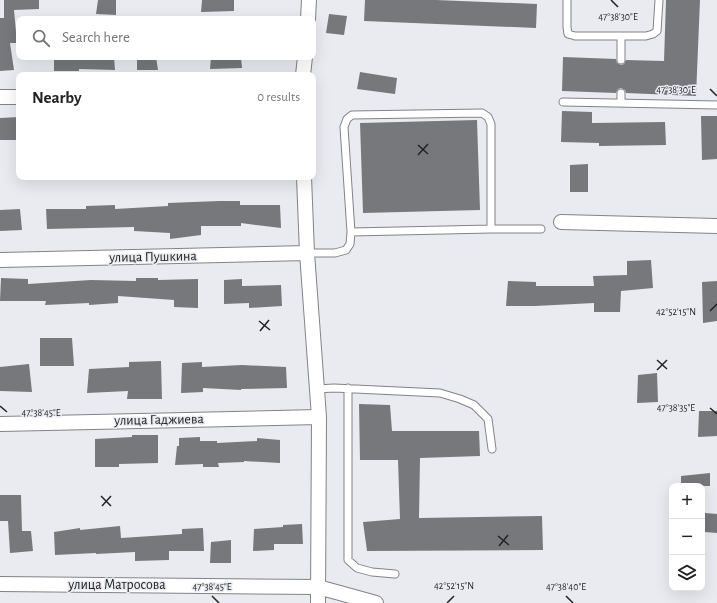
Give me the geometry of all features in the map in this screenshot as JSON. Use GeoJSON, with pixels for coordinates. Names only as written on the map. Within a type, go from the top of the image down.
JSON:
{"type":"FeatureCollection","features":[{"type":"Feature","properties":{"kind":"street"},"geometry":{"type":"LineString","coordinates":[[308,16],[309,0]]}},
{"type":"Feature","properties":{"kind":"street"},"geometry":{"type":"LineString","coordinates":[[303,72],[304,60]]}},
{"type":"Feature","properties":{"kind":"street"},"geometry":{"type":"LineString","coordinates":[[0,97],[16,97]]}},
{"type":"Feature","properties":{"kind":"street"},"geometry":{"type":"LineString","coordinates":[[304,180],[307,253],[319,417],[318,603]]}},
{"type":"Feature","properties":{"kind":"street"},"geometry":{"type":"LineString","coordinates":[[561,222],[717,226]]}},
{"type":"Feature","properties":{"kind":"street","name":"улица Пушкина"},"geometry":{"type":"LineString","coordinates":[[0,260],[307,253]]}},
{"type":"Feature","properties":{"kind":"street","name":"улица Гаджиева"},"geometry":{"type":"LineString","coordinates":[[0,424],[319,417]]}},
{"type":"Feature","properties":{"kind":"street","name":"улица Матросова"},"geometry":{"type":"LineString","coordinates":[[0,584],[318,587],[376,603]]}},
{"type":"Feature","properties":{"kind":"lane"},"geometry":{"type":"LineString","coordinates":[[567,0],[568,34],[575,36],[646,36],[653,34],[656,31],[659,0]]}},
{"type":"Feature","properties":{"kind":"lane"},"geometry":{"type":"LineString","coordinates":[[621,36],[621,60]]}},
{"type":"Feature","properties":{"kind":"lane"},"geometry":{"type":"LineString","coordinates":[[621,93],[621,103]]}},
{"type":"Feature","properties":{"kind":"lane"},"geometry":{"type":"LineString","coordinates":[[563,102],[717,105]]}},
{"type":"Feature","properties":{"kind":"lane"},"geometry":{"type":"LineString","coordinates":[[307,253],[335,253],[346,250],[350,244],[351,232],[344,127],[347,119],[352,115],[482,114],[488,118],[491,124],[491,229]]}},
{"type":"Feature","properties":{"kind":"lane"},"geometry":{"type":"LineString","coordinates":[[351,232],[541,229]]}},
{"type":"Feature","properties":{"kind":"lane"},"geometry":{"type":"LineString","coordinates":[[317,389],[348,388],[440,393],[460,399],[474,405],[488,419],[492,449]]}},
{"type":"Feature","properties":{"kind":"lane"},"geometry":{"type":"LineString","coordinates":[[348,388],[348,560],[357,568],[372,572],[395,574]]}},
{"type":"Feature","properties":{"kind":"building"},"geometry":{"type":"Polygon","coordinates":[[[4,0],[39,0],[39,9],[14,10],[16,43],[10,43],[14,70],[0,71],[0,18],[4,18],[4,0]]]}},
{"type":"Feature","properties":{"kind":"building"},"geometry":{"type":"Polygon","coordinates":[[[98,0],[116,0],[116,15],[96,14],[98,0]]]}},
{"type":"Feature","properties":{"kind":"building"},"geometry":{"type":"Polygon","coordinates":[[[202,0],[234,0],[234,11],[201,12],[202,0]]]}},
{"type":"Feature","properties":{"kind":"building"},"geometry":{"type":"Polygon","coordinates":[[[365,0],[436,0],[537,4],[536,28],[364,21],[365,0]]]}},
{"type":"Feature","properties":{"kind":"building"},"geometry":{"type":"Polygon","coordinates":[[[666,0],[700,0],[696,96],[626,93],[625,90],[621,88],[618,89],[616,93],[562,91],[563,57],[616,59],[617,63],[621,65],[624,64],[626,60],[664,61],[666,0]]]}},
{"type":"Feature","properties":{"kind":"building"},"geometry":{"type":"Polygon","coordinates":[[[329,14],[347,16],[344,35],[326,33],[329,14]]]}},
{"type":"Feature","properties":{"kind":"building"},"geometry":{"type":"Polygon","coordinates":[[[54,60],[114,60],[115,70],[79,69],[79,71],[54,71],[54,60]]]}},
{"type":"Feature","properties":{"kind":"building"},"geometry":{"type":"Polygon","coordinates":[[[137,60],[156,60],[158,70],[137,70],[137,60]]]}},
{"type":"Feature","properties":{"kind":"building"},"geometry":{"type":"Polygon","coordinates":[[[211,60],[241,60],[242,68],[210,69],[211,60]]]}},
{"type":"Feature","properties":{"kind":"building"},"geometry":{"type":"Polygon","coordinates":[[[360,72],[397,78],[395,94],[357,89],[360,72]]]}},
{"type":"Feature","properties":{"kind":"building"},"geometry":{"type":"Polygon","coordinates":[[[562,111],[592,112],[592,123],[665,122],[666,145],[599,146],[599,143],[561,142],[562,111]]]}},
{"type":"Feature","properties":{"kind":"building"},"geometry":{"type":"Polygon","coordinates":[[[701,116],[717,116],[717,159],[702,160],[701,116]]]}},
{"type":"Feature","properties":{"kind":"building"},"geometry":{"type":"Polygon","coordinates":[[[16,117],[16,140],[0,140],[0,118],[16,117]]]}},
{"type":"Feature","properties":{"kind":"building"},"geometry":{"type":"Polygon","coordinates":[[[477,120],[480,210],[363,213],[360,123],[477,120]]]}},
{"type":"Feature","properties":{"kind":"building"},"geometry":{"type":"Polygon","coordinates":[[[588,164],[588,192],[570,192],[570,165],[588,164]]]}},
{"type":"Feature","properties":{"kind":"building"},"geometry":{"type":"Polygon","coordinates":[[[240,201],[240,205],[280,205],[281,228],[241,223],[241,226],[201,226],[201,235],[170,239],[170,233],[134,231],[134,227],[47,229],[46,209],[86,209],[86,206],[115,205],[115,209],[168,206],[168,203],[240,201]]]}},
{"type":"Feature","properties":{"kind":"building"},"geometry":{"type":"Polygon","coordinates":[[[20,209],[22,230],[0,231],[0,210],[20,209]]]}},
{"type":"Feature","properties":{"kind":"building"},"geometry":{"type":"Polygon","coordinates":[[[651,260],[653,288],[621,291],[620,312],[594,312],[594,303],[506,306],[508,281],[536,282],[536,286],[594,286],[593,276],[627,275],[627,261],[651,260]]]}},
{"type":"Feature","properties":{"kind":"building"},"geometry":{"type":"Polygon","coordinates":[[[1,278],[28,279],[28,284],[91,280],[136,281],[136,278],[158,278],[158,280],[198,279],[198,308],[174,307],[174,300],[118,296],[118,303],[89,305],[89,303],[45,305],[46,301],[0,301],[1,278]]]}},
{"type":"Feature","properties":{"kind":"building"},"geometry":{"type":"Polygon","coordinates":[[[242,279],[242,286],[281,285],[282,306],[249,308],[249,303],[224,304],[224,280],[242,279]]]}},
{"type":"Feature","properties":{"kind":"building"},"geometry":{"type":"Polygon","coordinates":[[[717,281],[717,321],[703,323],[702,282],[717,281]]]}},
{"type":"Feature","properties":{"kind":"building"},"geometry":{"type":"Polygon","coordinates":[[[40,338],[72,338],[74,366],[40,366],[40,338]]]}},
{"type":"Feature","properties":{"kind":"building"},"geometry":{"type":"Polygon","coordinates":[[[161,361],[162,399],[127,399],[128,391],[87,393],[89,369],[129,367],[129,362],[161,361]]]}},
{"type":"Feature","properties":{"kind":"building"},"geometry":{"type":"Polygon","coordinates":[[[202,362],[202,367],[242,365],[286,367],[287,388],[241,390],[203,388],[203,392],[181,393],[182,363],[202,362]]]}},
{"type":"Feature","properties":{"kind":"building"},"geometry":{"type":"Polygon","coordinates":[[[29,364],[32,392],[0,391],[0,367],[29,364]]]}},
{"type":"Feature","properties":{"kind":"building"},"geometry":{"type":"Polygon","coordinates":[[[657,373],[658,402],[637,403],[638,375],[657,373]]]}},
{"type":"Feature","properties":{"kind":"building"},"geometry":{"type":"Polygon","coordinates":[[[359,404],[390,405],[392,431],[479,431],[480,456],[420,458],[419,518],[542,516],[543,550],[367,551],[363,522],[400,519],[398,460],[360,460],[359,404]]]}},
{"type":"Feature","properties":{"kind":"building"},"geometry":{"type":"Polygon","coordinates":[[[699,411],[717,411],[717,436],[698,437],[699,411]]]}},
{"type":"Feature","properties":{"kind":"building"},"geometry":{"type":"Polygon","coordinates":[[[132,435],[158,435],[158,463],[119,464],[119,467],[95,467],[95,439],[132,437],[132,435]]]}},
{"type":"Feature","properties":{"kind":"building"},"geometry":{"type":"Polygon","coordinates":[[[200,437],[200,441],[217,441],[217,443],[257,441],[257,438],[280,440],[280,463],[244,461],[218,463],[219,467],[203,467],[203,464],[175,465],[179,438],[200,437]]]}},
{"type":"Feature","properties":{"kind":"building"},"geometry":{"type":"Polygon","coordinates":[[[710,473],[710,486],[705,486],[705,483],[681,483],[681,476],[710,473]]]}},
{"type":"Feature","properties":{"kind":"building"},"geometry":{"type":"Polygon","coordinates":[[[0,495],[21,495],[22,531],[31,531],[33,551],[10,553],[8,521],[0,521],[0,495]]]}},
{"type":"Feature","properties":{"kind":"building"},"geometry":{"type":"Polygon","coordinates":[[[705,513],[717,514],[717,533],[705,532],[705,513]]]}},
{"type":"Feature","properties":{"kind":"building"},"geometry":{"type":"Polygon","coordinates":[[[302,524],[303,544],[274,544],[274,550],[253,551],[254,529],[302,524]]]}},
{"type":"Feature","properties":{"kind":"building"},"geometry":{"type":"Polygon","coordinates":[[[120,526],[121,538],[182,534],[182,529],[203,528],[204,551],[169,551],[169,560],[135,561],[135,552],[55,555],[54,532],[80,528],[80,530],[120,526]]]}},
{"type":"Feature","properties":{"kind":"building"},"geometry":{"type":"Polygon","coordinates":[[[231,540],[231,563],[210,563],[211,542],[231,540]]]}}]}
